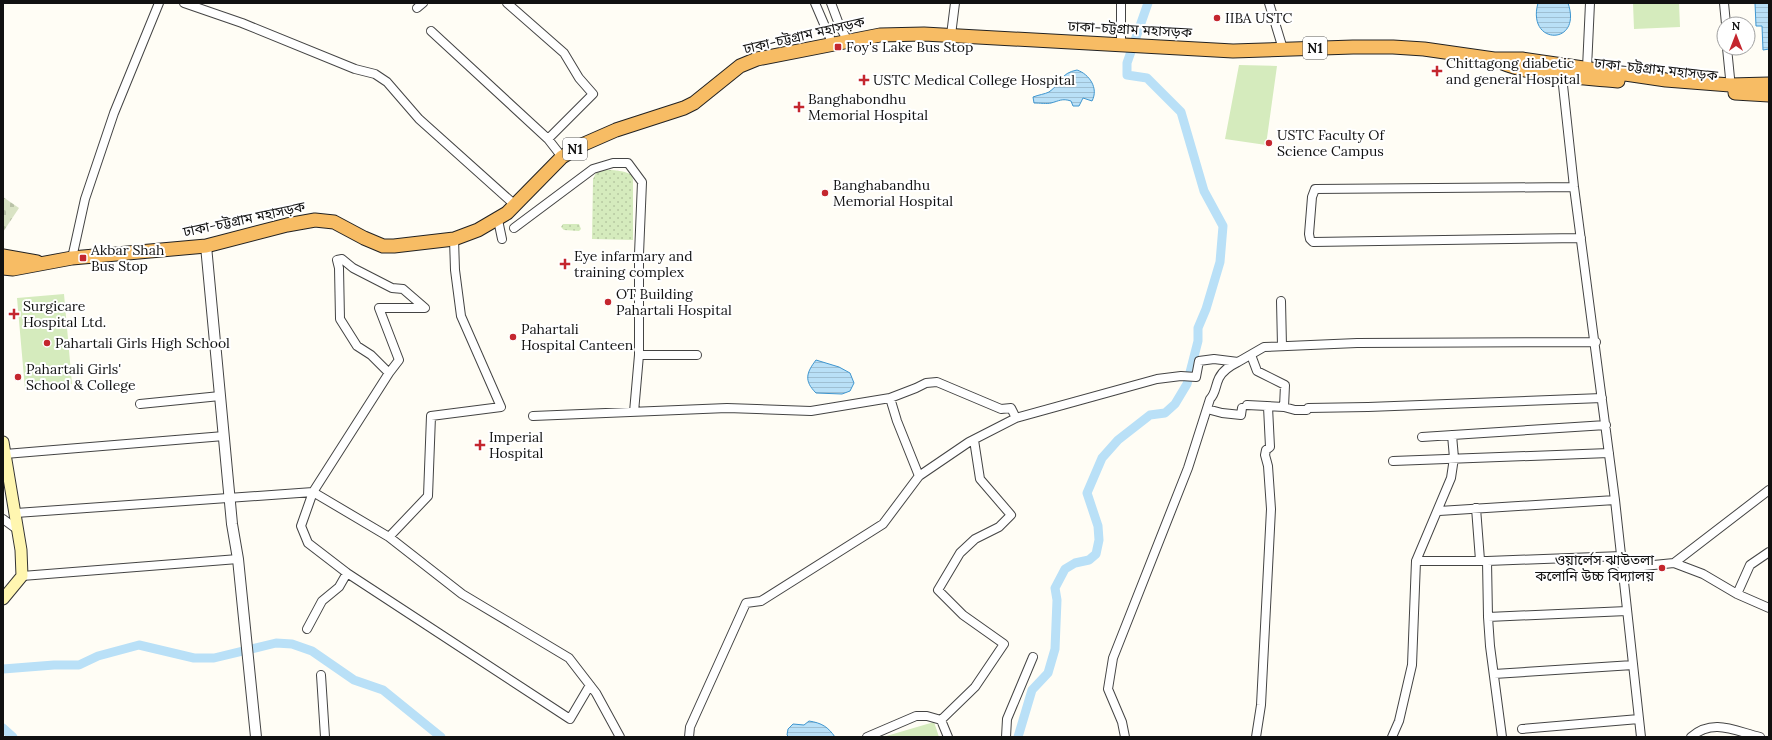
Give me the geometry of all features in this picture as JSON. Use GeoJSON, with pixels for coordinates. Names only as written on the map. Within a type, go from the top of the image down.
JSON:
{"type":"FeatureCollection","features":[{"type":"Feature","properties":{"kind":"highway","name":"ঢাকা-চট্টগ্রাম মহাসড়ক"},"geometry":{"type":"LineString","coordinates":[[3,268],[13,269],[72,258],[206,246],[287,225],[315,220],[334,222],[383,246],[454,239],[478,230],[498,220],[562,158],[600,136],[684,108],[694,103],[747,62],[880,35],[951,35],[1233,50],[1393,47],[1424,49],[1494,59],[1522,59],[1769,95]]}},
{"type":"Feature","properties":{"kind":"highway","name":"ঢাকা-চট্টগ্রাম মহাসড়ক"},"geometry":{"type":"LineString","coordinates":[[1494,59],[1516,68],[1562,76],[1700,92],[1769,84]]}},
{"type":"Feature","properties":{"kind":"highway","name":"ঢাকা-চট্টগ্রাম মহাসড়ক"},"geometry":{"type":"LineString","coordinates":[[3,256],[40,263]]}},
{"type":"Feature","properties":{"kind":"main road"},"geometry":{"type":"LineString","coordinates":[[3,442],[16,513],[22,576],[3,599]]}},
{"type":"Feature","properties":{"kind":"street"},"geometry":{"type":"LineString","coordinates":[[72,258],[85,199],[114,113],[159,3]]}},
{"type":"Feature","properties":{"kind":"street"},"geometry":{"type":"LineString","coordinates":[[184,3],[242,23],[355,68],[375,74],[387,82],[419,119],[515,205]]}},
{"type":"Feature","properties":{"kind":"street"},"geometry":{"type":"LineString","coordinates":[[508,3],[564,53],[580,78],[593,94],[548,139]]}},
{"type":"Feature","properties":{"kind":"street"},"geometry":{"type":"LineString","coordinates":[[815,3],[833,45]]}},
{"type":"Feature","properties":{"kind":"street"},"geometry":{"type":"LineString","coordinates":[[831,3],[840,27],[848,41]]}},
{"type":"Feature","properties":{"kind":"street"},"geometry":{"type":"LineString","coordinates":[[951,35],[955,3]]}},
{"type":"Feature","properties":{"kind":"street"},"geometry":{"type":"LineString","coordinates":[[1121,3],[1128,45]]}},
{"type":"Feature","properties":{"kind":"street"},"geometry":{"type":"LineString","coordinates":[[1269,3],[1283,49]]}},
{"type":"Feature","properties":{"kind":"street"},"geometry":{"type":"LineString","coordinates":[[1587,68],[1590,3]]}},
{"type":"Feature","properties":{"kind":"street"},"geometry":{"type":"LineString","coordinates":[[1724,3],[1725,16]]}},
{"type":"Feature","properties":{"kind":"street"},"geometry":{"type":"LineString","coordinates":[[431,31],[548,139],[562,158]]}},
{"type":"Feature","properties":{"kind":"street"},"geometry":{"type":"LineString","coordinates":[[1728,56],[1731,89]]}},
{"type":"Feature","properties":{"kind":"street"},"geometry":{"type":"LineString","coordinates":[[1562,76],[1574,187],[1596,342],[1622,556],[1641,737]]}},
{"type":"Feature","properties":{"kind":"street"},"geometry":{"type":"LineString","coordinates":[[514,228],[593,169],[614,163],[628,163],[642,182],[638,254],[640,355],[634,412]]}},
{"type":"Feature","properties":{"kind":"street"},"geometry":{"type":"LineString","coordinates":[[1574,187],[1315,189],[1312,197],[1309,234],[1310,239],[1313,242],[1581,238]]}},
{"type":"Feature","properties":{"kind":"street"},"geometry":{"type":"LineString","coordinates":[[498,220],[502,239]]}},
{"type":"Feature","properties":{"kind":"street"},"geometry":{"type":"LineString","coordinates":[[389,538],[428,496],[431,416],[501,406],[461,316],[455,270],[454,239]]}},
{"type":"Feature","properties":{"kind":"street"},"geometry":{"type":"LineString","coordinates":[[206,246],[232,524],[238,559],[256,737]]}},
{"type":"Feature","properties":{"kind":"street"},"geometry":{"type":"LineString","coordinates":[[389,373],[371,355],[357,346],[340,319],[339,268],[337,260],[342,259],[354,268],[392,288],[403,289],[425,308],[379,308],[399,360],[389,373],[313,492],[301,526],[308,543],[347,573],[570,719],[590,685]]}},
{"type":"Feature","properties":{"kind":"street"},"geometry":{"type":"LineString","coordinates":[[1281,301],[1282,346]]}},
{"type":"Feature","properties":{"kind":"street"},"geometry":{"type":"LineString","coordinates":[[1126,737],[1122,722],[1108,689],[1113,658],[1185,475],[1210,399],[1214,395],[1218,379],[1225,368],[1264,347],[1357,343],[1596,342]]}},
{"type":"Feature","properties":{"kind":"street"},"geometry":{"type":"LineString","coordinates":[[640,355],[697,355]]}},
{"type":"Feature","properties":{"kind":"street"},"geometry":{"type":"LineString","coordinates":[[1251,355],[1257,371],[1285,385],[1284,407]]}},
{"type":"Feature","properties":{"kind":"street"},"geometry":{"type":"LineString","coordinates":[[689,737],[690,728],[746,603],[761,601],[883,524],[919,476],[969,442],[1016,418],[1157,379],[1181,376],[1196,377],[1199,361],[1214,359],[1238,362]]}},
{"type":"Feature","properties":{"kind":"street"},"geometry":{"type":"LineString","coordinates":[[533,416],[727,408],[811,411],[890,398],[926,383],[937,382],[1001,408],[1011,408],[1016,418]]}},
{"type":"Feature","properties":{"kind":"street"},"geometry":{"type":"LineString","coordinates":[[140,404],[220,396]]}},
{"type":"Feature","properties":{"kind":"street"},"geometry":{"type":"LineString","coordinates":[[890,398],[897,421],[919,476]]}},
{"type":"Feature","properties":{"kind":"street"},"geometry":{"type":"LineString","coordinates":[[1207,409],[1222,413],[1241,415],[1245,407],[1268,406],[1284,407],[1295,410],[1307,410],[1308,408],[1602,398]]}},
{"type":"Feature","properties":{"kind":"street"},"geometry":{"type":"LineString","coordinates":[[1256,737],[1261,705],[1271,509],[1268,466],[1265,455],[1266,450],[1270,447],[1268,406]]}},
{"type":"Feature","properties":{"kind":"street"},"geometry":{"type":"LineString","coordinates":[[1422,437],[1606,425]]}},
{"type":"Feature","properties":{"kind":"street"},"geometry":{"type":"LineString","coordinates":[[1392,737],[1399,721],[1412,665],[1416,561],[1451,478],[1454,458],[1452,435]]}},
{"type":"Feature","properties":{"kind":"street"},"geometry":{"type":"LineString","coordinates":[[5,454],[224,436]]}},
{"type":"Feature","properties":{"kind":"street"},"geometry":{"type":"LineString","coordinates":[[941,720],[975,688],[1004,644],[963,615],[938,590],[960,553],[975,539],[999,527],[1011,516],[980,479],[974,440]]}},
{"type":"Feature","properties":{"kind":"street"},"geometry":{"type":"LineString","coordinates":[[1393,461],[1609,453]]}},
{"type":"Feature","properties":{"kind":"street"},"geometry":{"type":"LineString","coordinates":[[1674,562],[1769,490]]}},
{"type":"Feature","properties":{"kind":"street"},"geometry":{"type":"LineString","coordinates":[[16,513],[313,492],[389,538],[462,594],[569,658],[590,685],[620,737]]}},
{"type":"Feature","properties":{"kind":"street"},"geometry":{"type":"LineString","coordinates":[[1438,511],[1615,500]]}},
{"type":"Feature","properties":{"kind":"street"},"geometry":{"type":"LineString","coordinates":[[1476,508],[1484,560],[1488,617],[1502,737]]}},
{"type":"Feature","properties":{"kind":"street"},"geometry":{"type":"LineString","coordinates":[[3,519],[18,530]]}},
{"type":"Feature","properties":{"kind":"street"},"geometry":{"type":"LineString","coordinates":[[1737,594],[1750,565],[1769,552]]}},
{"type":"Feature","properties":{"kind":"street"},"geometry":{"type":"LineString","coordinates":[[1416,561],[1622,556]]}},
{"type":"Feature","properties":{"kind":"street"},"geometry":{"type":"LineString","coordinates":[[22,576],[238,559]]}},
{"type":"Feature","properties":{"kind":"street"},"geometry":{"type":"LineString","coordinates":[[1623,568],[1674,562],[1703,574],[1737,594],[1769,608]]}},
{"type":"Feature","properties":{"kind":"street"},"geometry":{"type":"LineString","coordinates":[[307,629],[322,601],[339,587],[347,573]]}},
{"type":"Feature","properties":{"kind":"street"},"geometry":{"type":"LineString","coordinates":[[1488,617],[1627,611]]}},
{"type":"Feature","properties":{"kind":"street"},"geometry":{"type":"LineString","coordinates":[[1006,737],[1007,719],[1033,657]]}},
{"type":"Feature","properties":{"kind":"street"},"geometry":{"type":"LineString","coordinates":[[1494,674],[1633,666]]}},
{"type":"Feature","properties":{"kind":"street"},"geometry":{"type":"LineString","coordinates":[[321,675],[324,737]]}},
{"type":"Feature","properties":{"kind":"street"},"geometry":{"type":"LineString","coordinates":[[867,737],[916,716],[926,716],[941,720]]}},
{"type":"Feature","properties":{"kind":"street"},"geometry":{"type":"LineString","coordinates":[[1522,729],[1639,719]]}},
{"type":"Feature","properties":{"kind":"street"},"geometry":{"type":"LineString","coordinates":[[941,720],[948,737]]}},
{"type":"Feature","properties":{"kind":"street"},"geometry":{"type":"LineString","coordinates":[[1691,737],[1705,727],[1714,727],[1760,737]]}},
{"type":"Feature","properties":{"kind":"green space"},"geometry":{"type":"Polygon","coordinates":[[[1633,3],[1679,3],[1680,27],[1634,29],[1633,3]]]}},
{"type":"Feature","properties":{"kind":"green space"},"geometry":{"type":"Polygon","coordinates":[[[1239,65],[1277,66],[1266,145],[1225,139],[1239,65]]]}},
{"type":"Feature","properties":{"kind":"green space"},"geometry":{"type":"Polygon","coordinates":[[[604,170],[621,171],[632,175],[633,240],[592,239],[593,179],[596,173],[604,170]]]}},
{"type":"Feature","properties":{"kind":"green space"},"geometry":{"type":"Polygon","coordinates":[[[3,197],[19,208],[3,232],[3,197]]]}},
{"type":"Feature","properties":{"kind":"green space"},"geometry":{"type":"Polygon","coordinates":[[[563,224],[579,224],[581,229],[579,231],[564,230],[561,227],[563,224]]]}},
{"type":"Feature","properties":{"kind":"green space"},"geometry":{"type":"Polygon","coordinates":[[[64,294],[72,384],[25,389],[17,298],[64,294]]]}},
{"type":"Feature","properties":{"kind":"green space"},"geometry":{"type":"Polygon","coordinates":[[[934,722],[939,737],[883,737],[934,722]]]}},
{"type":"Feature","properties":{"kind":"water"},"geometry":{"type":"Polygon","coordinates":[[[1538,3],[1568,3],[1571,17],[1568,27],[1562,33],[1554,35],[1546,33],[1540,27],[1536,17],[1538,3]]]}},
{"type":"Feature","properties":{"kind":"water"},"geometry":{"type":"Polygon","coordinates":[[[1755,3],[1769,3],[1769,49],[1763,50],[1762,26],[1756,26],[1755,3]]]}},
{"type":"Feature","properties":{"kind":"water"},"geometry":{"type":"Polygon","coordinates":[[[1077,70],[1089,78],[1092,82],[1094,96],[1092,101],[1083,98],[1079,106],[1073,106],[1071,101],[1065,100],[1050,103],[1034,103],[1033,97],[1049,92],[1064,76],[1071,71],[1077,70]]]}},
{"type":"Feature","properties":{"kind":"water"},"geometry":{"type":"Polygon","coordinates":[[[816,360],[839,367],[850,373],[854,383],[850,391],[842,394],[816,393],[808,381],[808,373],[816,360]]]}},
{"type":"Feature","properties":{"kind":"water"},"geometry":{"type":"Polygon","coordinates":[[[809,721],[824,726],[835,737],[789,737],[787,735],[788,729],[793,724],[804,725],[809,721]]]}},
{"type":"Feature","properties":{"kind":"waterway"},"geometry":{"type":"LineString","coordinates":[[1018,737],[1032,690],[1048,673],[1055,649],[1057,600],[1055,588],[1065,569],[1075,563],[1089,560],[1096,554],[1099,540],[1098,526],[1087,493],[1102,458],[1118,440],[1150,415],[1165,413],[1175,404],[1187,384],[1198,341],[1198,328],[1206,309],[1220,262],[1223,226],[1204,191],[1181,112],[1147,78],[1127,75],[1127,63],[1148,3]]}},
{"type":"Feature","properties":{"kind":"waterway"},"geometry":{"type":"LineString","coordinates":[[3,669],[54,665],[79,665],[98,656],[139,645],[194,658],[214,658],[276,643],[292,644],[312,651],[354,680],[383,690],[441,737]]}},
{"type":"Feature","properties":{"kind":"waterway"},"geometry":{"type":"LineString","coordinates":[[3,728],[13,737]]}},
{"type":"Feature","properties":{"kind":"place","name":"IIBA USTC"},"geometry":{"type":"Point","coordinates":[1217,18]}},
{"type":"Feature","properties":{"kind":"place","name":"Foy's Lake Bus Stop"},"geometry":{"type":"Point","coordinates":[838,47]}},
{"type":"Feature","properties":{"kind":"place","name":"Chittagong diabetic and general Hospital"},"geometry":{"type":"Point","coordinates":[1437,71]}},
{"type":"Feature","properties":{"kind":"place","name":"USTC Medical College Hospital"},"geometry":{"type":"Point","coordinates":[864,80]}},
{"type":"Feature","properties":{"kind":"place","name":"Banghabondhu Memorial Hospital"},"geometry":{"type":"Point","coordinates":[799,107]}},
{"type":"Feature","properties":{"kind":"place","name":"USTC Faculty Of Science Campus"},"geometry":{"type":"Point","coordinates":[1269,143]}},
{"type":"Feature","properties":{"kind":"place","name":"Banghabandhu Memorial Hospital"},"geometry":{"type":"Point","coordinates":[825,193]}},
{"type":"Feature","properties":{"kind":"place","name":"Akbar Shah Bus Stop"},"geometry":{"type":"Point","coordinates":[83,258]}},
{"type":"Feature","properties":{"kind":"place","name":"Eye infarmary and training complex"},"geometry":{"type":"Point","coordinates":[565,264]}},
{"type":"Feature","properties":{"kind":"place","name":"OT Building Pahartali Hospital"},"geometry":{"type":"Point","coordinates":[608,302]}},
{"type":"Feature","properties":{"kind":"place","name":"Surgicare Hospital Ltd."},"geometry":{"type":"Point","coordinates":[14,314]}},
{"type":"Feature","properties":{"kind":"place","name":"Pahartali Hospital Canteen"},"geometry":{"type":"Point","coordinates":[513,337]}},
{"type":"Feature","properties":{"kind":"place","name":"Pahartali Girls High School"},"geometry":{"type":"Point","coordinates":[47,343]}},
{"type":"Feature","properties":{"kind":"place","name":"Pahartali Girls' School & College"},"geometry":{"type":"Point","coordinates":[18,377]}},
{"type":"Feature","properties":{"kind":"place","name":"Imperial Hospital"},"geometry":{"type":"Point","coordinates":[480,445]}},
{"type":"Feature","properties":{"kind":"place","name":"ওয়ার্লেস ঝাউতলা কলোনি উচ্চ বিদ্যালয়"},"geometry":{"type":"Point","coordinates":[1662,568]}}]}
